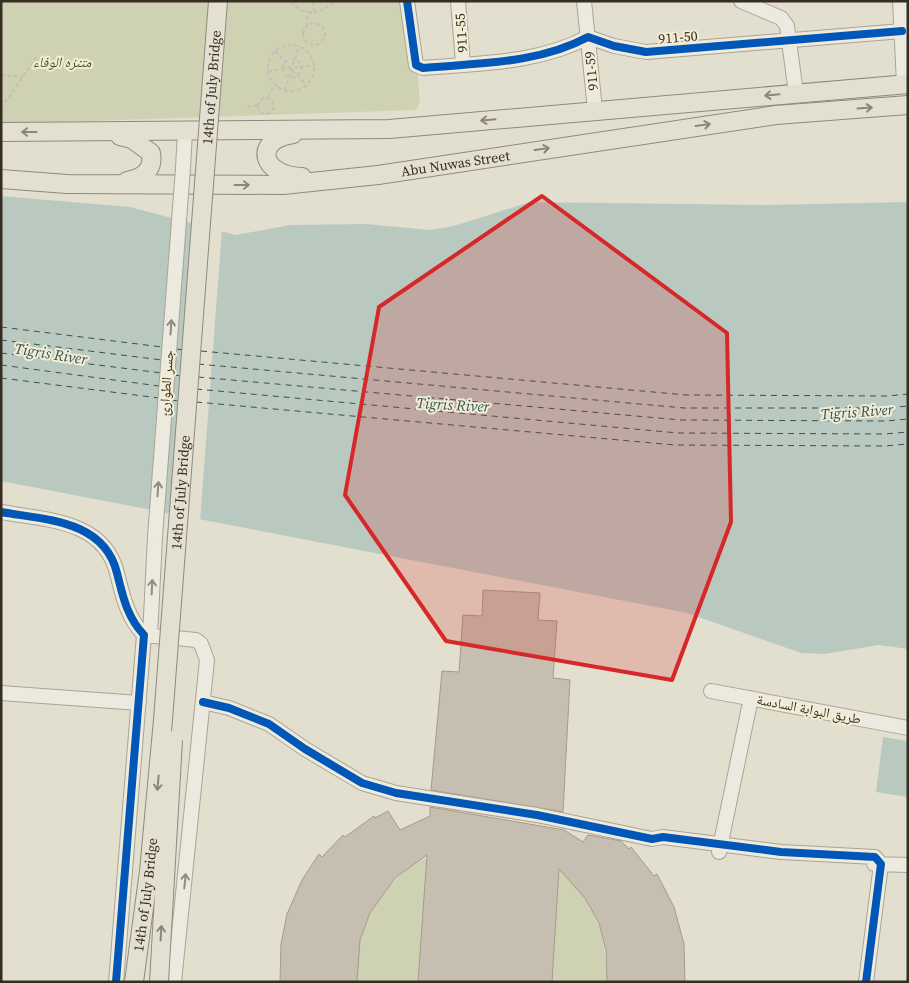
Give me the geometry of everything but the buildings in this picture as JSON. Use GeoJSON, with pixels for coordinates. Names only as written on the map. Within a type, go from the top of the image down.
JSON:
{"type":"FeatureCollection","features":[{"type":"Feature","properties":{"kind":"main road","name":"14th of July Bridge"},"geometry":{"type":"LineString","coordinates":[[134,982],[149,871],[164,720],[218,1]]}},
{"type":"Feature","properties":{"kind":"main road","name":"14th of July Bridge"},"geometry":{"type":"LineString","coordinates":[[158,982],[174,721],[231,1]]}},
{"type":"Feature","properties":{"kind":"main road"},"geometry":{"type":"LineString","coordinates":[[1,132],[389,130],[595,110],[906,84]]}},
{"type":"Feature","properties":{"kind":"main road","name":"Abu Nuwas Street"},"geometry":{"type":"LineString","coordinates":[[1,179],[67,184],[283,185],[378,175],[776,115],[908,105]]}},
{"type":"Feature","properties":{"kind":"main road"},"geometry":{"type":"LineString","coordinates":[[338,131],[286,135],[267,149],[266,157],[268,164],[276,171],[290,177],[325,178],[378,175]]}},
{"type":"Feature","properties":{"kind":"main road"},"geometry":{"type":"LineString","coordinates":[[56,132],[114,135],[132,139],[151,153],[151,168],[136,179],[67,184]]}},
{"type":"Feature","properties":{"kind":"street"},"geometry":{"type":"LineString","coordinates":[[408,1],[416,65],[423,68],[541,56],[588,37]]}},
{"type":"Feature","properties":{"kind":"street","name":"911-55"},"geometry":{"type":"LineString","coordinates":[[458,1],[463,64]]}},
{"type":"Feature","properties":{"kind":"street","name":"911-59"},"geometry":{"type":"LineString","coordinates":[[584,1],[595,110]]}},
{"type":"Feature","properties":{"kind":"street"},"geometry":{"type":"LineString","coordinates":[[741,1],[781,18],[787,26],[796,93]]}},
{"type":"Feature","properties":{"kind":"street"},"geometry":{"type":"LineString","coordinates":[[900,1],[906,84]]}},
{"type":"Feature","properties":{"kind":"street","name":"911-50"},"geometry":{"type":"LineString","coordinates":[[588,37],[614,46],[646,52],[789,38],[902,31]]}},
{"type":"Feature","properties":{"kind":"street","name":"جسر الطوارئ"},"geometry":{"type":"LineString","coordinates":[[116,982],[139,703],[155,538],[185,132]]}},
{"type":"Feature","properties":{"kind":"street"},"geometry":{"type":"LineString","coordinates":[[1,512],[70,525],[89,532],[102,543],[116,569],[125,605],[133,623],[147,635],[196,640],[201,644],[207,660],[174,982]]}},
{"type":"Feature","properties":{"kind":"street","name":"طريق البوابة السادسة"},"geometry":{"type":"LineString","coordinates":[[710,691],[908,728]]}},
{"type":"Feature","properties":{"kind":"street"},"geometry":{"type":"LineString","coordinates":[[1,693],[139,703]]}},
{"type":"Feature","properties":{"kind":"street"},"geometry":{"type":"LineString","coordinates":[[720,849],[751,698]]}},
{"type":"Feature","properties":{"kind":"street"},"geometry":{"type":"LineString","coordinates":[[203,702],[229,708],[269,724],[305,749],[362,783],[396,792],[537,815],[652,838],[659,844],[720,849],[798,861],[908,865]]}},
{"type":"Feature","properties":{"kind":"street"},"geometry":{"type":"LineString","coordinates":[[866,982],[881,864]]}},
{"type":"Feature","properties":{"kind":"path"},"geometry":{"type":"LineString","coordinates":[[291,1],[303,11],[313,12],[322,11],[333,2]]}},
{"type":"Feature","properties":{"kind":"path"},"geometry":{"type":"LineString","coordinates":[[294,5],[297,1]]}},
{"type":"Feature","properties":{"kind":"path"},"geometry":{"type":"LineString","coordinates":[[313,1],[313,12]]}},
{"type":"Feature","properties":{"kind":"path"},"geometry":{"type":"LineString","coordinates":[[309,44],[303,36],[307,26],[307,17],[313,12]]}},
{"type":"Feature","properties":{"kind":"path"},"geometry":{"type":"LineString","coordinates":[[303,48],[309,44],[316,45],[322,42],[324,32],[318,24],[307,26]]}},
{"type":"Feature","properties":{"kind":"path"},"geometry":{"type":"LineString","coordinates":[[286,46],[299,46],[309,52],[315,65],[312,80],[307,86],[292,92],[277,86],[268,71],[270,60],[276,51],[286,46]]}},
{"type":"Feature","properties":{"kind":"path"},"geometry":{"type":"LineString","coordinates":[[284,90],[299,46]]}},
{"type":"Feature","properties":{"kind":"path"},"geometry":{"type":"LineString","coordinates":[[276,51],[307,86]]}},
{"type":"Feature","properties":{"kind":"path"},"geometry":{"type":"LineString","coordinates":[[1,108],[38,55]]}},
{"type":"Feature","properties":{"kind":"path"},"geometry":{"type":"LineString","coordinates":[[285,62],[294,60]]}},
{"type":"Feature","properties":{"kind":"path"},"geometry":{"type":"LineString","coordinates":[[294,60],[300,66]]}},
{"type":"Feature","properties":{"kind":"path"},"geometry":{"type":"LineString","coordinates":[[283,69],[285,62]]}},
{"type":"Feature","properties":{"kind":"path"},"geometry":{"type":"LineString","coordinates":[[268,71],[315,65]]}},
{"type":"Feature","properties":{"kind":"path"},"geometry":{"type":"LineString","coordinates":[[297,75],[300,66]]}},
{"type":"Feature","properties":{"kind":"path"},"geometry":{"type":"LineString","coordinates":[[283,69],[289,77]]}},
{"type":"Feature","properties":{"kind":"path"},"geometry":{"type":"LineString","coordinates":[[1,75],[24,77]]}},
{"type":"Feature","properties":{"kind":"path"},"geometry":{"type":"LineString","coordinates":[[289,77],[297,75]]}},
{"type":"Feature","properties":{"kind":"path"},"geometry":{"type":"LineString","coordinates":[[268,98],[272,89],[277,86]]}},
{"type":"Feature","properties":{"kind":"path"},"geometry":{"type":"LineString","coordinates":[[258,104],[259,109],[263,113],[270,113],[274,104],[268,98]]}},
{"type":"Feature","properties":{"kind":"path"},"geometry":{"type":"LineString","coordinates":[[247,106],[252,107],[262,99],[268,98]]}},
{"type":"Feature","properties":{"kind":"highlighted area"},"geometry":{"type":"Polygon","coordinates":[[[542,196],[727,333],[731,522],[672,680],[446,641],[345,495],[379,307],[542,196]]]}},
{"type":"Feature","properties":{"kind":"green space","name":"متنزه الوفاء"},"geometry":{"type":"Polygon","coordinates":[[[1,1],[411,1],[420,102],[416,110],[1,124],[1,1]]]}},
{"type":"Feature","properties":{"kind":"green space"},"geometry":{"type":"Polygon","coordinates":[[[427,857],[418,982],[357,982],[357,962],[360,944],[365,926],[373,909],[395,880],[410,867],[427,857]]]}},
{"type":"Feature","properties":{"kind":"green space"},"geometry":{"type":"Polygon","coordinates":[[[559,870],[582,893],[596,920],[604,950],[607,982],[552,982],[559,870]]]}},
{"type":"Feature","properties":{"kind":"water","name":"Tigris River"},"geometry":{"type":"Polygon","coordinates":[[[1,196],[130,207],[236,235],[290,225],[366,224],[430,230],[454,226],[530,202],[766,205],[908,202],[908,649],[879,645],[825,654],[801,653],[687,613],[1,481],[1,196]]]}},
{"type":"Feature","properties":{"kind":"water"},"geometry":{"type":"Polygon","coordinates":[[[883,737],[908,741],[908,797],[876,792],[883,737]]]}},
{"type":"Feature","properties":{"kind":"pier"},"geometry":{"type":"Polygon","coordinates":[[[193,222],[222,229],[200,522],[170,516],[193,222]]]}},
{"type":"Feature","properties":{"kind":"ferry route"},"geometry":{"type":"LineString","coordinates":[[1,327],[162,347]]}},
{"type":"Feature","properties":{"kind":"ferry route"},"geometry":{"type":"LineString","coordinates":[[1,340],[162,360]]}},
{"type":"Feature","properties":{"kind":"ferry route"},"geometry":{"type":"LineString","coordinates":[[176,349],[184,350]]}},
{"type":"Feature","properties":{"kind":"ferry route"},"geometry":{"type":"LineString","coordinates":[[201,351],[686,395],[888,396],[908,394]]}},
{"type":"Feature","properties":{"kind":"ferry route"},"geometry":{"type":"LineString","coordinates":[[1,353],[162,373]]}},
{"type":"Feature","properties":{"kind":"ferry route"},"geometry":{"type":"LineString","coordinates":[[198,364],[684,408],[887,408],[908,406]]}},
{"type":"Feature","properties":{"kind":"ferry route"},"geometry":{"type":"LineString","coordinates":[[1,365],[159,386]]}},
{"type":"Feature","properties":{"kind":"ferry route"},"geometry":{"type":"LineString","coordinates":[[173,375],[182,376]]}},
{"type":"Feature","properties":{"kind":"ferry route"},"geometry":{"type":"LineString","coordinates":[[198,377],[681,420],[886,421],[908,419]]}},
{"type":"Feature","properties":{"kind":"ferry route"},"geometry":{"type":"LineString","coordinates":[[1,378],[159,398]]}},
{"type":"Feature","properties":{"kind":"ferry route"},"geometry":{"type":"LineString","coordinates":[[196,389],[678,433],[885,434],[908,432]]}},
{"type":"Feature","properties":{"kind":"ferry route"},"geometry":{"type":"LineString","coordinates":[[171,400],[179,401]]}},
{"type":"Feature","properties":{"kind":"ferry route"},"geometry":{"type":"LineString","coordinates":[[196,402],[675,445],[885,446],[908,444]]}},
{"type":"Feature","properties":{"kind":"cycle path"},"geometry":{"type":"LineString","coordinates":[[407,1],[416,65],[423,68],[507,61],[549,53],[588,37],[614,46],[646,52],[902,31]]}},
{"type":"Feature","properties":{"kind":"cycle path"},"geometry":{"type":"LineString","coordinates":[[1,512],[36,517],[71,526],[100,542],[110,555],[133,621],[144,635],[116,982]]}},
{"type":"Feature","properties":{"kind":"cycle path"},"geometry":{"type":"LineString","coordinates":[[203,702],[229,708],[269,724],[305,749],[362,783],[396,793],[537,815],[652,839],[663,837],[781,852],[875,857],[881,864],[866,982]]}}]}
